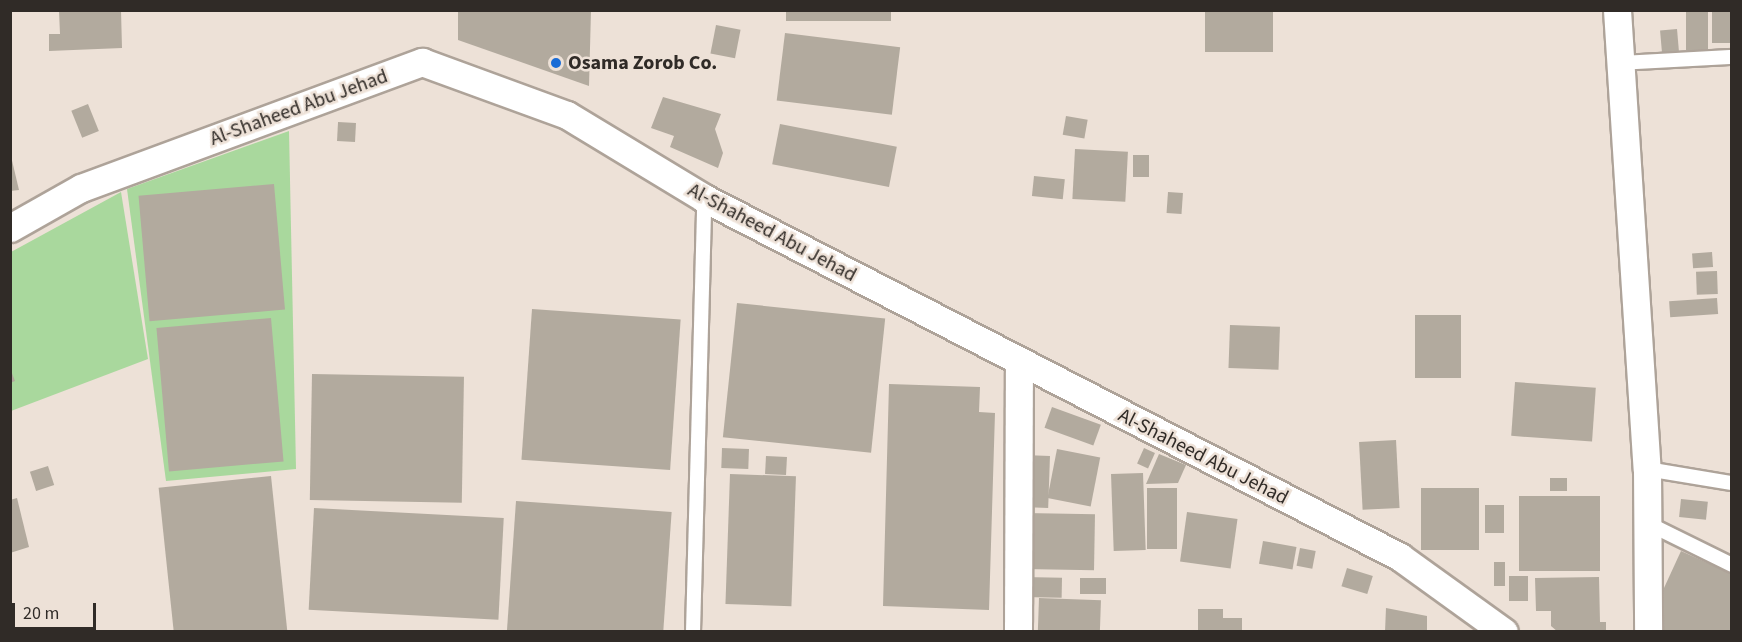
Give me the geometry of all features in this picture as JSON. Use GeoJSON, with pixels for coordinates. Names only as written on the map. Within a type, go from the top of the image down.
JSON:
{"type":"FeatureCollection","features":[{"type":"Feature","properties":{"kind":"street"},"geometry":{"type":"LineString","coordinates":[[1617,10],[1647,469],[1647,632]]}},
{"type":"Feature","properties":{"kind":"street","name":"Al-Shaheed Abu Jehad"},"geometry":{"type":"LineString","coordinates":[[10,228],[81,188],[422,62],[567,115],[704,198],[1019,365],[1400,556],[1504,632]]}},
{"type":"Feature","properties":{"kind":"street"},"geometry":{"type":"LineString","coordinates":[[1018,632],[1019,365]]}},
{"type":"Feature","properties":{"kind":"lane"},"geometry":{"type":"LineString","coordinates":[[1620,63],[1731,57]]}},
{"type":"Feature","properties":{"kind":"lane"},"geometry":{"type":"LineString","coordinates":[[693,632],[704,198]]}},
{"type":"Feature","properties":{"kind":"lane"},"geometry":{"type":"LineString","coordinates":[[1647,469],[1731,483]]}},
{"type":"Feature","properties":{"kind":"lane"},"geometry":{"type":"LineString","coordinates":[[1647,522],[1731,565]]}},
{"type":"Feature","properties":{"kind":"green space"},"geometry":{"type":"Polygon","coordinates":[[[289,131],[296,469],[166,481],[127,189],[289,131]]]}},
{"type":"Feature","properties":{"kind":"green space"},"geometry":{"type":"Polygon","coordinates":[[[121,192],[148,359],[11,411],[11,252],[121,192]]]}},
{"type":"Feature","properties":{"kind":"building"},"geometry":{"type":"Polygon","coordinates":[[[121,10],[122,48],[49,51],[49,34],[60,34],[59,11],[121,10]]]}},
{"type":"Feature","properties":{"kind":"building","name":"Osama Zorob Co."},"geometry":{"type":"Polygon","coordinates":[[[458,10],[591,10],[589,86],[458,40],[458,10]]]}},
{"type":"Feature","properties":{"kind":"building"},"geometry":{"type":"Polygon","coordinates":[[[786,10],[891,10],[891,21],[786,21],[786,10]]]}},
{"type":"Feature","properties":{"kind":"building"},"geometry":{"type":"Polygon","coordinates":[[[1205,10],[1273,10],[1273,52],[1205,52],[1205,10]]]}},
{"type":"Feature","properties":{"kind":"building"},"geometry":{"type":"Polygon","coordinates":[[[1686,10],[1708,10],[1708,50],[1686,50],[1686,10]]]}},
{"type":"Feature","properties":{"kind":"building"},"geometry":{"type":"Polygon","coordinates":[[[1712,10],[1732,10],[1732,43],[1712,43],[1712,10]]]}},
{"type":"Feature","properties":{"kind":"building"},"geometry":{"type":"Polygon","coordinates":[[[716,25],[741,30],[735,58],[710,53],[716,25]]]}},
{"type":"Feature","properties":{"kind":"building"},"geometry":{"type":"Polygon","coordinates":[[[1677,29],[1679,53],[1662,54],[1660,30],[1677,29]]]}},
{"type":"Feature","properties":{"kind":"building"},"geometry":{"type":"Polygon","coordinates":[[[785,33],[900,47],[892,115],[777,100],[785,33]]]}},
{"type":"Feature","properties":{"kind":"building"},"geometry":{"type":"Polygon","coordinates":[[[663,97],[721,114],[715,129],[723,153],[718,168],[670,147],[674,136],[651,128],[663,97]]]}},
{"type":"Feature","properties":{"kind":"building"},"geometry":{"type":"Polygon","coordinates":[[[88,104],[99,131],[82,138],[71,111],[88,104]]]}},
{"type":"Feature","properties":{"kind":"building"},"geometry":{"type":"Polygon","coordinates":[[[1066,116],[1088,120],[1084,139],[1063,135],[1066,116]]]}},
{"type":"Feature","properties":{"kind":"building"},"geometry":{"type":"Polygon","coordinates":[[[338,122],[356,123],[355,142],[337,141],[338,122]]]}},
{"type":"Feature","properties":{"kind":"building"},"geometry":{"type":"Polygon","coordinates":[[[780,124],[897,147],[889,187],[772,164],[780,124]]]}},
{"type":"Feature","properties":{"kind":"building"},"geometry":{"type":"Polygon","coordinates":[[[1075,149],[1128,152],[1125,202],[1072,199],[1075,149]]]}},
{"type":"Feature","properties":{"kind":"building"},"geometry":{"type":"Polygon","coordinates":[[[10,152],[19,190],[10,191],[10,152]]]}},
{"type":"Feature","properties":{"kind":"building"},"geometry":{"type":"Polygon","coordinates":[[[1133,155],[1149,155],[1149,177],[1133,177],[1133,155]]]}},
{"type":"Feature","properties":{"kind":"building"},"geometry":{"type":"Polygon","coordinates":[[[1034,176],[1065,179],[1063,199],[1032,196],[1034,176]]]}},
{"type":"Feature","properties":{"kind":"building"},"geometry":{"type":"Polygon","coordinates":[[[274,184],[285,310],[149,321],[139,196],[274,184]]]}},
{"type":"Feature","properties":{"kind":"building"},"geometry":{"type":"Polygon","coordinates":[[[1168,192],[1183,193],[1181,214],[1167,213],[1168,192]]]}},
{"type":"Feature","properties":{"kind":"building"},"geometry":{"type":"Polygon","coordinates":[[[1712,252],[1713,267],[1693,268],[1692,253],[1712,252]]]}},
{"type":"Feature","properties":{"kind":"building"},"geometry":{"type":"Polygon","coordinates":[[[1717,271],[1718,294],[1697,295],[1696,272],[1717,271]]]}},
{"type":"Feature","properties":{"kind":"building"},"geometry":{"type":"Polygon","coordinates":[[[1717,298],[1718,314],[1670,317],[1669,301],[1717,298]]]}},
{"type":"Feature","properties":{"kind":"building"},"geometry":{"type":"Polygon","coordinates":[[[737,303],[885,319],[871,453],[723,437],[737,303]]]}},
{"type":"Feature","properties":{"kind":"building"},"geometry":{"type":"Polygon","coordinates":[[[532,309],[681,319],[670,470],[521,460],[532,309]]]}},
{"type":"Feature","properties":{"kind":"building"},"geometry":{"type":"Polygon","coordinates":[[[1415,315],[1461,315],[1461,378],[1415,378],[1415,315]]]}},
{"type":"Feature","properties":{"kind":"building"},"geometry":{"type":"Polygon","coordinates":[[[271,318],[284,461],[169,471],[156,328],[271,318]]]}},
{"type":"Feature","properties":{"kind":"building"},"geometry":{"type":"Polygon","coordinates":[[[1230,325],[1280,327],[1278,370],[1228,368],[1230,325]]]}},
{"type":"Feature","properties":{"kind":"building"},"geometry":{"type":"Polygon","coordinates":[[[10,368],[15,381],[10,383],[10,368]]]}},
{"type":"Feature","properties":{"kind":"building"},"geometry":{"type":"Polygon","coordinates":[[[312,374],[464,377],[462,503],[310,500],[312,374]]]}},
{"type":"Feature","properties":{"kind":"building"},"geometry":{"type":"Polygon","coordinates":[[[1515,382],[1596,388],[1592,442],[1511,436],[1515,382]]]}},
{"type":"Feature","properties":{"kind":"building"},"geometry":{"type":"Polygon","coordinates":[[[889,384],[980,387],[979,412],[995,413],[989,610],[883,606],[889,384]]]}},
{"type":"Feature","properties":{"kind":"building"},"geometry":{"type":"Polygon","coordinates":[[[1052,407],[1101,425],[1093,445],[1044,428],[1052,407]]]}},
{"type":"Feature","properties":{"kind":"building"},"geometry":{"type":"Polygon","coordinates":[[[1396,440],[1400,508],[1363,510],[1359,442],[1396,440]]]}},
{"type":"Feature","properties":{"kind":"building"},"geometry":{"type":"Polygon","coordinates":[[[722,448],[749,449],[748,469],[721,468],[722,448]]]}},
{"type":"Feature","properties":{"kind":"building"},"geometry":{"type":"Polygon","coordinates":[[[1144,448],[1155,453],[1148,468],[1137,464],[1144,448]]]}},
{"type":"Feature","properties":{"kind":"building"},"geometry":{"type":"Polygon","coordinates":[[[1057,449],[1100,457],[1091,506],[1047,498],[1057,449]]]}},
{"type":"Feature","properties":{"kind":"building"},"geometry":{"type":"Polygon","coordinates":[[[1159,454],[1186,465],[1178,483],[1146,484],[1159,454]]]}},
{"type":"Feature","properties":{"kind":"building"},"geometry":{"type":"Polygon","coordinates":[[[1024,455],[1050,456],[1048,508],[1022,507],[1024,455]]]}},
{"type":"Feature","properties":{"kind":"building"},"geometry":{"type":"Polygon","coordinates":[[[766,456],[787,457],[786,475],[765,474],[766,456]]]}},
{"type":"Feature","properties":{"kind":"building"},"geometry":{"type":"Polygon","coordinates":[[[48,466],[54,485],[36,491],[30,472],[48,466]]]}},
{"type":"Feature","properties":{"kind":"building"},"geometry":{"type":"Polygon","coordinates":[[[1143,473],[1146,550],[1114,551],[1111,474],[1143,473]]]}},
{"type":"Feature","properties":{"kind":"building"},"geometry":{"type":"Polygon","coordinates":[[[730,474],[796,476],[791,606],[725,604],[730,474]]]}},
{"type":"Feature","properties":{"kind":"building"},"geometry":{"type":"Polygon","coordinates":[[[271,476],[287,630],[174,632],[159,488],[271,476]]]}},
{"type":"Feature","properties":{"kind":"building"},"geometry":{"type":"Polygon","coordinates":[[[1550,478],[1567,478],[1567,491],[1550,491],[1550,478]]]}},
{"type":"Feature","properties":{"kind":"building"},"geometry":{"type":"Polygon","coordinates":[[[1147,488],[1177,488],[1177,549],[1147,549],[1147,488]]]}},
{"type":"Feature","properties":{"kind":"building"},"geometry":{"type":"Polygon","coordinates":[[[1421,488],[1479,488],[1479,550],[1421,550],[1421,488]]]}},
{"type":"Feature","properties":{"kind":"building"},"geometry":{"type":"Polygon","coordinates":[[[1519,496],[1600,496],[1600,571],[1519,571],[1519,496]]]}},
{"type":"Feature","properties":{"kind":"building"},"geometry":{"type":"Polygon","coordinates":[[[17,498],[29,547],[10,553],[10,500],[17,498]]]}},
{"type":"Feature","properties":{"kind":"building"},"geometry":{"type":"Polygon","coordinates":[[[1681,499],[1708,502],[1706,520],[1679,517],[1681,499]]]}},
{"type":"Feature","properties":{"kind":"building"},"geometry":{"type":"Polygon","coordinates":[[[516,501],[672,512],[663,632],[507,632],[516,501]]]}},
{"type":"Feature","properties":{"kind":"building"},"geometry":{"type":"Polygon","coordinates":[[[1485,505],[1504,505],[1504,533],[1485,533],[1485,505]]]}},
{"type":"Feature","properties":{"kind":"building"},"geometry":{"type":"Polygon","coordinates":[[[314,508],[504,518],[498,620],[309,610],[314,508]]]}},
{"type":"Feature","properties":{"kind":"building"},"geometry":{"type":"Polygon","coordinates":[[[1187,512],[1238,519],[1231,569],[1180,562],[1187,512]]]}},
{"type":"Feature","properties":{"kind":"building"},"geometry":{"type":"Polygon","coordinates":[[[1025,513],[1095,514],[1094,570],[1024,569],[1025,513]]]}},
{"type":"Feature","properties":{"kind":"building"},"geometry":{"type":"Polygon","coordinates":[[[1263,541],[1296,547],[1292,570],[1259,564],[1263,541]]]}},
{"type":"Feature","properties":{"kind":"building"},"geometry":{"type":"Polygon","coordinates":[[[1300,548],[1316,551],[1312,569],[1297,566],[1300,548]]]}},
{"type":"Feature","properties":{"kind":"building"},"geometry":{"type":"Polygon","coordinates":[[[1681,551],[1732,574],[1732,632],[1660,632],[1658,601],[1681,551]]]}},
{"type":"Feature","properties":{"kind":"building"},"geometry":{"type":"Polygon","coordinates":[[[1494,562],[1505,562],[1505,586],[1494,586],[1494,562]]]}},
{"type":"Feature","properties":{"kind":"building"},"geometry":{"type":"Polygon","coordinates":[[[1347,568],[1373,576],[1367,594],[1341,586],[1347,568]]]}},
{"type":"Feature","properties":{"kind":"building"},"geometry":{"type":"Polygon","coordinates":[[[1509,576],[1528,576],[1528,601],[1509,601],[1509,576]]]}},
{"type":"Feature","properties":{"kind":"building"},"geometry":{"type":"Polygon","coordinates":[[[1023,577],[1062,578],[1062,598],[1023,597],[1023,577]]]}},
{"type":"Feature","properties":{"kind":"building"},"geometry":{"type":"Polygon","coordinates":[[[1599,577],[1600,622],[1606,622],[1606,632],[1558,632],[1551,626],[1551,611],[1536,611],[1535,578],[1599,577]]]}},
{"type":"Feature","properties":{"kind":"building"},"geometry":{"type":"Polygon","coordinates":[[[1080,578],[1106,578],[1106,594],[1080,594],[1080,578]]]}},
{"type":"Feature","properties":{"kind":"building"},"geometry":{"type":"Polygon","coordinates":[[[1039,598],[1101,600],[1100,632],[1038,632],[1039,598]]]}},
{"type":"Feature","properties":{"kind":"building"},"geometry":{"type":"Polygon","coordinates":[[[1386,608],[1427,616],[1427,632],[1385,632],[1386,608]]]}},
{"type":"Feature","properties":{"kind":"building"},"geometry":{"type":"Polygon","coordinates":[[[1198,609],[1223,609],[1223,618],[1242,618],[1242,632],[1198,632],[1198,609]]]}},
{"type":"Feature","properties":{"kind":"place","name":"Osama Zorob Co."},"geometry":{"type":"Point","coordinates":[556,63]}}]}
